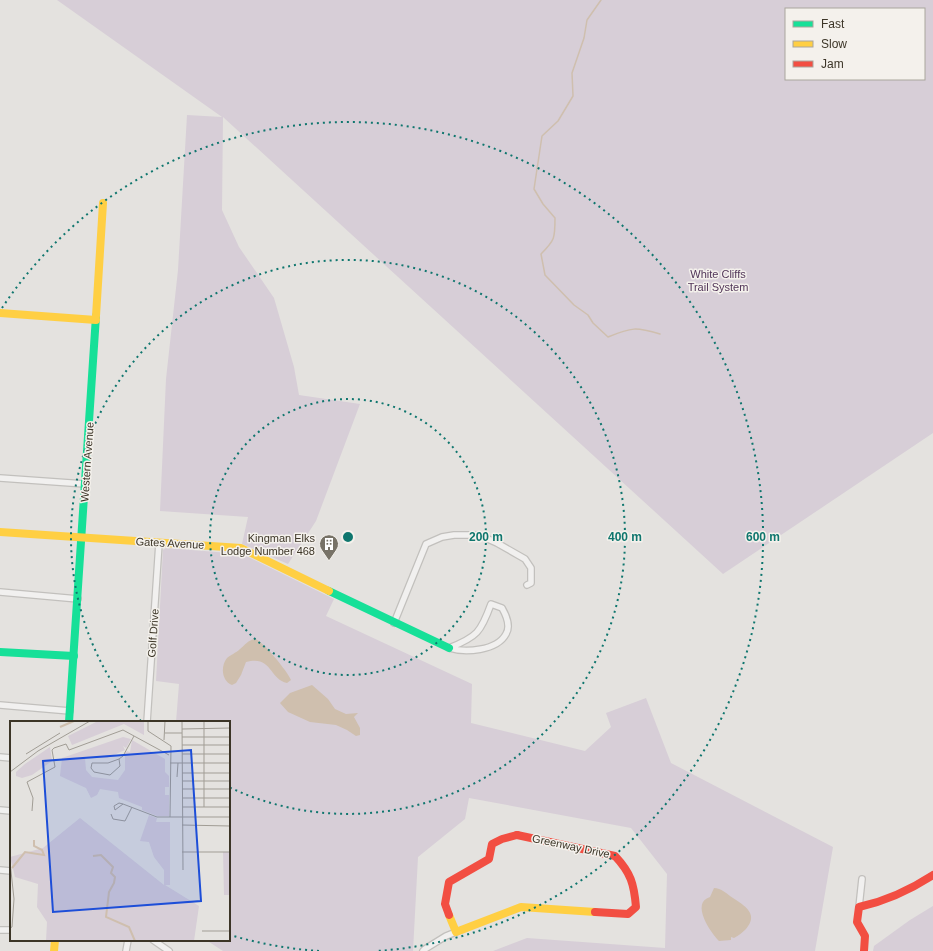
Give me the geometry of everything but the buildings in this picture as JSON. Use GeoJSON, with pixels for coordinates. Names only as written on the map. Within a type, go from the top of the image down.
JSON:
{"type":"FeatureCollection","features":[{"type":"Feature","properties":{"kind":"street","name":"Western Avenue"},"geometry":{"type":"LineString","coordinates":[[69,721],[103,203]]}},
{"type":"Feature","properties":{"kind":"street"},"geometry":{"type":"LineString","coordinates":[[0,312],[96,320]]}},
{"type":"Feature","properties":{"kind":"street"},"geometry":{"type":"LineString","coordinates":[[0,478],[85,484]]}},
{"type":"Feature","properties":{"kind":"street","name":"Gates Avenue"},"geometry":{"type":"LineString","coordinates":[[0,532],[241,548],[394,623],[449,648]]}},
{"type":"Feature","properties":{"kind":"street"},"geometry":{"type":"LineString","coordinates":[[394,623],[426,544],[442,537],[454,535],[479,535],[497,543],[525,559],[531,568],[532,578],[530,583],[527,585]]}},
{"type":"Feature","properties":{"kind":"street","name":"Golf Drive"},"geometry":{"type":"LineString","coordinates":[[147,721],[159,543]]}},
{"type":"Feature","properties":{"kind":"street"},"geometry":{"type":"LineString","coordinates":[[0,592],[78,599]]}},
{"type":"Feature","properties":{"kind":"street"},"geometry":{"type":"LineString","coordinates":[[491,604],[502,608],[508,626],[506,634],[500,641],[482,649],[470,651],[449,648],[472,638],[478,632],[484,622],[491,604]]}},
{"type":"Feature","properties":{"kind":"street"},"geometry":{"type":"LineString","coordinates":[[0,652],[74,656]]}},
{"type":"Feature","properties":{"kind":"street"},"geometry":{"type":"LineString","coordinates":[[0,705],[70,711]]}},
{"type":"Feature","properties":{"kind":"street"},"geometry":{"type":"LineString","coordinates":[[0,757],[10,758]]}},
{"type":"Feature","properties":{"kind":"street"},"geometry":{"type":"LineString","coordinates":[[0,810],[10,811]]}},
{"type":"Feature","properties":{"kind":"street","name":"Greenway Drive"},"geometry":{"type":"LineString","coordinates":[[424,951],[446,936],[522,907],[628,914],[636,907],[634,884],[626,868],[615,856],[517,835],[502,839],[492,844],[489,858],[449,882],[445,904],[456,932]]}},
{"type":"Feature","properties":{"kind":"street"},"geometry":{"type":"LineString","coordinates":[[0,870],[10,871]]}},
{"type":"Feature","properties":{"kind":"street"},"geometry":{"type":"LineString","coordinates":[[859,908],[888,899],[913,888],[933,875]]}},
{"type":"Feature","properties":{"kind":"street"},"geometry":{"type":"LineString","coordinates":[[862,879],[857,922],[865,936],[864,951]]}},
{"type":"Feature","properties":{"kind":"street"},"geometry":{"type":"LineString","coordinates":[[54,951],[55,941]]}},
{"type":"Feature","properties":{"kind":"street"},"geometry":{"type":"LineString","coordinates":[[126,951],[128,941]]}},
{"type":"Feature","properties":{"kind":"street"},"geometry":{"type":"LineString","coordinates":[[154,941],[169,951]]}},
{"type":"Feature","properties":{"kind":"green space","name":"White Cliffs Trail System"},"geometry":{"type":"Polygon","coordinates":[[[57,0],[933,0],[933,433],[723,574],[223,117],[222,210],[239,247],[274,298],[294,367],[299,395],[360,404],[316,521],[288,564],[242,544],[248,517],[160,511],[166,379],[178,270],[187,115],[222,117],[57,0]]]}},
{"type":"Feature","properties":{"kind":"green space"},"geometry":{"type":"Polygon","coordinates":[[[166,548],[242,554],[334,599],[326,616],[472,684],[471,723],[585,751],[611,727],[606,713],[646,698],[671,763],[833,847],[815,951],[493,951],[527,938],[665,948],[667,874],[631,828],[469,798],[465,819],[418,857],[413,951],[223,951],[208,941],[230,941],[230,721],[176,721],[179,684],[156,681],[163,550],[166,548]]]}},
{"type":"Feature","properties":{"kind":"green space"},"geometry":{"type":"Polygon","coordinates":[[[933,906],[933,951],[873,951],[874,946],[910,920],[933,906]]]}},
{"type":"Feature","properties":{"kind":"shaded area"},"geometry":{"type":"Polygon","coordinates":[[[255,639],[274,657],[291,680],[287,683],[281,681],[266,665],[261,662],[254,661],[246,662],[236,683],[232,685],[226,680],[223,673],[223,665],[227,658],[248,642],[255,639]]]}},
{"type":"Feature","properties":{"kind":"shaded area"},"geometry":{"type":"Polygon","coordinates":[[[312,685],[328,699],[335,709],[346,714],[358,713],[354,717],[360,728],[360,735],[356,736],[336,725],[310,722],[288,712],[280,703],[290,693],[312,685]]]}},
{"type":"Feature","properties":{"kind":"shaded area"},"geometry":{"type":"Polygon","coordinates":[[[714,888],[722,890],[742,904],[751,915],[750,924],[746,929],[736,937],[731,937],[731,940],[719,941],[711,932],[704,918],[702,905],[704,900],[710,897],[714,888]]]}},
{"type":"Feature","properties":{"kind":"waterway"},"geometry":{"type":"LineString","coordinates":[[601,0],[587,20],[584,38],[572,73],[573,96],[558,121],[542,136],[534,189],[543,204],[555,218],[555,225],[552,242],[541,254],[545,275],[574,305],[588,315],[593,323],[608,337],[623,331],[634,329],[660,334]]}},
{"type":"Feature","properties":{"kind":"traffic: fast"},"geometry":{"type":"LineString","coordinates":[[69,721],[96,316]]}},
{"type":"Feature","properties":{"kind":"traffic: fast"},"geometry":{"type":"LineString","coordinates":[[329,591],[449,648]]}},
{"type":"Feature","properties":{"kind":"traffic: fast"},"geometry":{"type":"LineString","coordinates":[[0,652],[74,656]]}},
{"type":"Feature","properties":{"kind":"traffic: slow"},"geometry":{"type":"LineString","coordinates":[[96,316],[103,203]]}},
{"type":"Feature","properties":{"kind":"traffic: slow"},"geometry":{"type":"LineString","coordinates":[[0,313],[96,320]]}},
{"type":"Feature","properties":{"kind":"traffic: slow"},"geometry":{"type":"LineString","coordinates":[[0,532],[241,548],[329,591]]}},
{"type":"Feature","properties":{"kind":"traffic: slow"},"geometry":{"type":"LineString","coordinates":[[449,915],[456,932],[521,907],[595,912]]}},
{"type":"Feature","properties":{"kind":"traffic: slow"},"geometry":{"type":"LineString","coordinates":[[54,951],[55,941]]}},
{"type":"Feature","properties":{"kind":"traffic: jam"},"geometry":{"type":"LineString","coordinates":[[517,835],[615,856],[625,868],[631,879],[636,907],[628,914],[595,912]]}},
{"type":"Feature","properties":{"kind":"traffic: jam"},"geometry":{"type":"LineString","coordinates":[[449,915],[445,904],[449,882],[489,859],[492,844],[502,839],[517,835]]}},
{"type":"Feature","properties":{"kind":"traffic: jam"},"geometry":{"type":"LineString","coordinates":[[864,951],[865,936],[857,922],[859,907],[879,902],[898,894],[933,875]]}},
{"type":"Feature","properties":{"kind":"place","name":"Kingman Elks Lodge Number 468"},"geometry":{"type":"Point","coordinates":[329,561]}}]}
